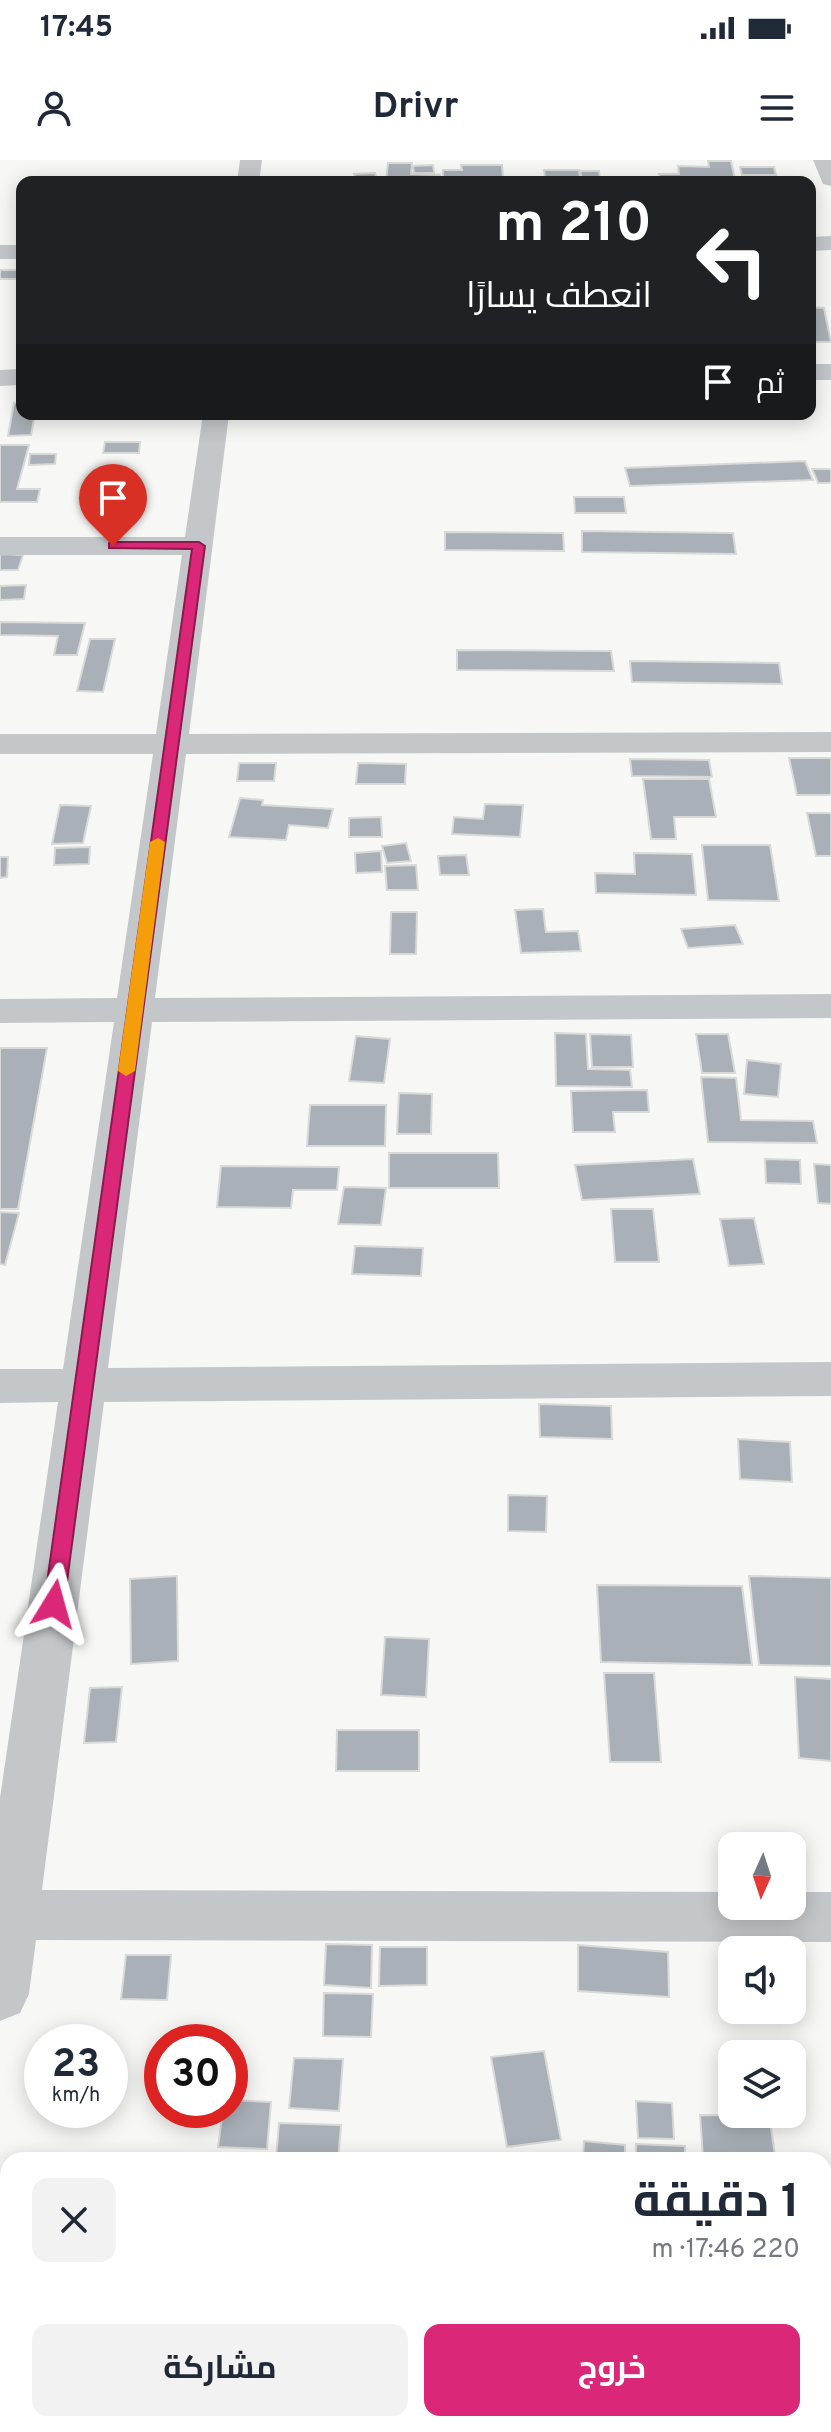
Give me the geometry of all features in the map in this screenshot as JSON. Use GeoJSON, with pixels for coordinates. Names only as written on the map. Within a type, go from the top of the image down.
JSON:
{"type":"FeatureCollection","features":[{"type":"Feature","properties":{"kind":"street"},"geometry":{"type":"LineString","coordinates":[[824,160],[831,179]]}},
{"type":"Feature","properties":{"kind":"street"},"geometry":{"type":"LineString","coordinates":[[0,1994],[6,1915],[84,1386],[215,420]]}},
{"type":"Feature","properties":{"kind":"street"},"geometry":{"type":"LineString","coordinates":[[0,546],[199,546]]}},
{"type":"Feature","properties":{"kind":"street"},"geometry":{"type":"LineString","coordinates":[[0,744],[831,742]]}},
{"type":"Feature","properties":{"kind":"street"},"geometry":{"type":"LineString","coordinates":[[0,1011],[831,1006]]}},
{"type":"Feature","properties":{"kind":"street"},"geometry":{"type":"LineString","coordinates":[[0,1386],[831,1379]]}},
{"type":"Feature","properties":{"kind":"street"},"geometry":{"type":"LineString","coordinates":[[6,1915],[831,1917]]}},
{"type":"Feature","properties":{"kind":"building"},"geometry":{"type":"Polygon","coordinates":[[[708,161],[731,161],[734,176],[659,174],[679,174],[678,166],[709,167],[708,161]]]}},
{"type":"Feature","properties":{"kind":"building"},"geometry":{"type":"Polygon","coordinates":[[[388,163],[412,163],[411,174],[440,175],[440,176],[387,176],[388,163]]]}},
{"type":"Feature","properties":{"kind":"building"},"geometry":{"type":"Polygon","coordinates":[[[433,165],[434,173],[414,173],[413,166],[433,165]]]}},
{"type":"Feature","properties":{"kind":"building"},"geometry":{"type":"Polygon","coordinates":[[[461,165],[502,165],[503,176],[443,176],[443,170],[462,170],[461,165]]]}},
{"type":"Feature","properties":{"kind":"building"},"geometry":{"type":"Polygon","coordinates":[[[740,167],[774,167],[776,175],[742,175],[740,167]]]}},
{"type":"Feature","properties":{"kind":"building"},"geometry":{"type":"Polygon","coordinates":[[[544,170],[579,170],[580,176],[545,176],[544,170]]]}},
{"type":"Feature","properties":{"kind":"building"},"geometry":{"type":"Polygon","coordinates":[[[580,171],[599,171],[600,176],[581,176],[580,171]]]}},
{"type":"Feature","properties":{"kind":"building"},"geometry":{"type":"Polygon","coordinates":[[[375,173],[376,176],[355,176],[375,173]]]}},
{"type":"Feature","properties":{"kind":"building"},"geometry":{"type":"Polygon","coordinates":[[[0,270],[16,270],[16,279],[0,279],[0,270]]]}},
{"type":"Feature","properties":{"kind":"building"},"geometry":{"type":"Polygon","coordinates":[[[816,307],[824,308],[831,342],[816,342],[816,307]]]}},
{"type":"Feature","properties":{"kind":"building"},"geometry":{"type":"Polygon","coordinates":[[[16,403],[16,420],[34,420],[31,435],[8,436],[16,403]]]}},
{"type":"Feature","properties":{"kind":"building"},"geometry":{"type":"Polygon","coordinates":[[[105,442],[140,442],[139,453],[103,453],[105,442]]]}},
{"type":"Feature","properties":{"kind":"building"},"geometry":{"type":"Polygon","coordinates":[[[0,445],[29,445],[17,489],[40,489],[37,502],[0,502],[0,445]]]}},
{"type":"Feature","properties":{"kind":"building"},"geometry":{"type":"Polygon","coordinates":[[[30,454],[56,454],[55,464],[29,465],[30,454]]]}},
{"type":"Feature","properties":{"kind":"building"},"geometry":{"type":"Polygon","coordinates":[[[805,461],[813,480],[630,486],[625,468],[805,461]]]}},
{"type":"Feature","properties":{"kind":"building"},"geometry":{"type":"Polygon","coordinates":[[[812,469],[831,469],[831,483],[818,483],[812,469]]]}},
{"type":"Feature","properties":{"kind":"building"},"geometry":{"type":"Polygon","coordinates":[[[574,497],[624,497],[626,513],[575,513],[574,497]]]}},
{"type":"Feature","properties":{"kind":"building"},"geometry":{"type":"Polygon","coordinates":[[[582,531],[733,533],[736,554],[582,552],[582,531]]]}},
{"type":"Feature","properties":{"kind":"building"},"geometry":{"type":"Polygon","coordinates":[[[445,532],[563,533],[564,551],[445,550],[445,532]]]}},
{"type":"Feature","properties":{"kind":"building"},"geometry":{"type":"Polygon","coordinates":[[[0,554],[23,555],[18,570],[0,570],[0,554]]]}},
{"type":"Feature","properties":{"kind":"building"},"geometry":{"type":"Polygon","coordinates":[[[26,585],[24,599],[0,600],[0,586],[26,585]]]}},
{"type":"Feature","properties":{"kind":"building"},"geometry":{"type":"Polygon","coordinates":[[[0,622],[85,623],[77,655],[54,655],[58,636],[0,635],[0,622]]]}},
{"type":"Feature","properties":{"kind":"building"},"geometry":{"type":"Polygon","coordinates":[[[90,639],[115,639],[103,692],[77,691],[90,639]]]}},
{"type":"Feature","properties":{"kind":"building"},"geometry":{"type":"Polygon","coordinates":[[[457,650],[611,651],[614,671],[457,670],[457,650]]]}},
{"type":"Feature","properties":{"kind":"building"},"geometry":{"type":"Polygon","coordinates":[[[630,661],[779,663],[782,684],[632,682],[630,661]]]}},
{"type":"Feature","properties":{"kind":"building"},"geometry":{"type":"Polygon","coordinates":[[[789,758],[831,758],[831,795],[797,795],[789,758]]]}},
{"type":"Feature","properties":{"kind":"building"},"geometry":{"type":"Polygon","coordinates":[[[630,759],[709,760],[712,777],[632,776],[630,759]]]}},
{"type":"Feature","properties":{"kind":"building"},"geometry":{"type":"Polygon","coordinates":[[[239,763],[276,763],[274,781],[237,781],[239,763]]]}},
{"type":"Feature","properties":{"kind":"building"},"geometry":{"type":"Polygon","coordinates":[[[358,763],[406,764],[405,784],[356,784],[358,763]]]}},
{"type":"Feature","properties":{"kind":"building"},"geometry":{"type":"Polygon","coordinates":[[[643,779],[709,779],[716,817],[674,817],[676,839],[651,839],[643,779]]]}},
{"type":"Feature","properties":{"kind":"building"},"geometry":{"type":"Polygon","coordinates":[[[240,798],[263,800],[262,805],[333,809],[328,828],[289,825],[286,840],[229,837],[240,798]]]}},
{"type":"Feature","properties":{"kind":"building"},"geometry":{"type":"Polygon","coordinates":[[[485,804],[523,805],[520,837],[452,834],[454,817],[483,819],[485,804]]]}},
{"type":"Feature","properties":{"kind":"building"},"geometry":{"type":"Polygon","coordinates":[[[60,805],[91,806],[83,843],[52,844],[60,805]]]}},
{"type":"Feature","properties":{"kind":"building"},"geometry":{"type":"Polygon","coordinates":[[[807,813],[831,813],[831,856],[816,856],[807,813]]]}},
{"type":"Feature","properties":{"kind":"building"},"geometry":{"type":"Polygon","coordinates":[[[381,817],[382,837],[349,837],[349,818],[381,817]]]}},
{"type":"Feature","properties":{"kind":"building"},"geometry":{"type":"Polygon","coordinates":[[[406,843],[411,861],[387,863],[382,846],[406,843]]]}},
{"type":"Feature","properties":{"kind":"building"},"geometry":{"type":"Polygon","coordinates":[[[702,845],[770,845],[779,901],[708,900],[702,845]]]}},
{"type":"Feature","properties":{"kind":"building"},"geometry":{"type":"Polygon","coordinates":[[[90,847],[89,864],[54,865],[55,848],[90,847]]]}},
{"type":"Feature","properties":{"kind":"building"},"geometry":{"type":"Polygon","coordinates":[[[381,851],[382,872],[356,873],[355,853],[381,851]]]}},
{"type":"Feature","properties":{"kind":"building"},"geometry":{"type":"Polygon","coordinates":[[[634,853],[692,854],[696,895],[596,893],[595,873],[635,874],[634,853]]]}},
{"type":"Feature","properties":{"kind":"building"},"geometry":{"type":"Polygon","coordinates":[[[466,855],[469,875],[440,875],[438,856],[466,855]]]}},
{"type":"Feature","properties":{"kind":"building"},"geometry":{"type":"Polygon","coordinates":[[[0,857],[8,857],[7,877],[0,878],[0,857]]]}},
{"type":"Feature","properties":{"kind":"building"},"geometry":{"type":"Polygon","coordinates":[[[416,865],[418,890],[387,890],[385,866],[416,865]]]}},
{"type":"Feature","properties":{"kind":"building"},"geometry":{"type":"Polygon","coordinates":[[[543,909],[546,932],[578,931],[581,951],[521,953],[515,910],[543,909]]]}},
{"type":"Feature","properties":{"kind":"building"},"geometry":{"type":"Polygon","coordinates":[[[391,912],[417,912],[416,954],[390,954],[391,912]]]}},
{"type":"Feature","properties":{"kind":"building"},"geometry":{"type":"Polygon","coordinates":[[[735,925],[743,944],[688,948],[681,929],[735,925]]]}},
{"type":"Feature","properties":{"kind":"building"},"geometry":{"type":"Polygon","coordinates":[[[555,1033],[586,1034],[588,1069],[630,1070],[632,1087],[556,1086],[555,1033]]]}},
{"type":"Feature","properties":{"kind":"building"},"geometry":{"type":"Polygon","coordinates":[[[590,1034],[631,1035],[633,1067],[592,1067],[590,1034]]]}},
{"type":"Feature","properties":{"kind":"building"},"geometry":{"type":"Polygon","coordinates":[[[696,1034],[728,1034],[735,1073],[702,1073],[696,1034]]]}},
{"type":"Feature","properties":{"kind":"building"},"geometry":{"type":"Polygon","coordinates":[[[356,1036],[390,1039],[384,1083],[349,1081],[356,1036]]]}},
{"type":"Feature","properties":{"kind":"building"},"geometry":{"type":"Polygon","coordinates":[[[0,1048],[47,1048],[18,1209],[0,1209],[0,1048]]]}},
{"type":"Feature","properties":{"kind":"building"},"geometry":{"type":"Polygon","coordinates":[[[747,1060],[781,1064],[778,1097],[744,1094],[747,1060]]]}},
{"type":"Feature","properties":{"kind":"building"},"geometry":{"type":"Polygon","coordinates":[[[701,1077],[736,1078],[741,1120],[813,1121],[817,1143],[708,1142],[701,1077]]]}},
{"type":"Feature","properties":{"kind":"building"},"geometry":{"type":"Polygon","coordinates":[[[647,1090],[649,1112],[613,1112],[615,1132],[573,1132],[571,1091],[647,1090]]]}},
{"type":"Feature","properties":{"kind":"building"},"geometry":{"type":"Polygon","coordinates":[[[399,1093],[432,1094],[431,1134],[397,1134],[399,1093]]]}},
{"type":"Feature","properties":{"kind":"building"},"geometry":{"type":"Polygon","coordinates":[[[310,1105],[386,1105],[385,1146],[307,1146],[310,1105]]]}},
{"type":"Feature","properties":{"kind":"building"},"geometry":{"type":"Polygon","coordinates":[[[389,1153],[498,1153],[499,1188],[389,1188],[389,1153]]]}},
{"type":"Feature","properties":{"kind":"building"},"geometry":{"type":"Polygon","coordinates":[[[693,1159],[700,1194],[582,1200],[575,1165],[693,1159]]]}},
{"type":"Feature","properties":{"kind":"building"},"geometry":{"type":"Polygon","coordinates":[[[765,1159],[800,1160],[801,1184],[766,1183],[765,1159]]]}},
{"type":"Feature","properties":{"kind":"building"},"geometry":{"type":"Polygon","coordinates":[[[814,1164],[831,1165],[831,1204],[818,1203],[814,1164]]]}},
{"type":"Feature","properties":{"kind":"building"},"geometry":{"type":"Polygon","coordinates":[[[221,1166],[339,1167],[337,1190],[293,1190],[291,1208],[217,1207],[221,1166]]]}},
{"type":"Feature","properties":{"kind":"building"},"geometry":{"type":"Polygon","coordinates":[[[344,1187],[386,1188],[381,1225],[338,1224],[344,1187]]]}},
{"type":"Feature","properties":{"kind":"building"},"geometry":{"type":"Polygon","coordinates":[[[611,1209],[653,1209],[659,1262],[615,1262],[611,1209]]]}},
{"type":"Feature","properties":{"kind":"building"},"geometry":{"type":"Polygon","coordinates":[[[0,1212],[19,1213],[5,1265],[0,1264],[0,1212]]]}},
{"type":"Feature","properties":{"kind":"building"},"geometry":{"type":"Polygon","coordinates":[[[754,1218],[764,1264],[729,1266],[720,1219],[754,1218]]]}},
{"type":"Feature","properties":{"kind":"building"},"geometry":{"type":"Polygon","coordinates":[[[355,1246],[423,1248],[421,1276],[352,1274],[355,1246]]]}},
{"type":"Feature","properties":{"kind":"building"},"geometry":{"type":"Polygon","coordinates":[[[539,1404],[611,1406],[612,1439],[540,1437],[539,1404]]]}},
{"type":"Feature","properties":{"kind":"building"},"geometry":{"type":"Polygon","coordinates":[[[738,1439],[790,1442],[792,1482],[740,1479],[738,1439]]]}},
{"type":"Feature","properties":{"kind":"building"},"geometry":{"type":"Polygon","coordinates":[[[508,1495],[547,1496],[546,1532],[508,1531],[508,1495]]]}},
{"type":"Feature","properties":{"kind":"building"},"geometry":{"type":"Polygon","coordinates":[[[177,1576],[178,1661],[131,1664],[130,1579],[177,1576]]]}},
{"type":"Feature","properties":{"kind":"building"},"geometry":{"type":"Polygon","coordinates":[[[749,1576],[831,1578],[831,1666],[759,1665],[749,1576]]]}},
{"type":"Feature","properties":{"kind":"building"},"geometry":{"type":"Polygon","coordinates":[[[597,1585],[742,1586],[752,1665],[601,1662],[597,1585]]]}},
{"type":"Feature","properties":{"kind":"building"},"geometry":{"type":"Polygon","coordinates":[[[385,1637],[429,1639],[426,1697],[381,1695],[385,1637]]]}},
{"type":"Feature","properties":{"kind":"building"},"geometry":{"type":"Polygon","coordinates":[[[604,1673],[654,1673],[661,1762],[610,1762],[604,1673]]]}},
{"type":"Feature","properties":{"kind":"building"},"geometry":{"type":"Polygon","coordinates":[[[795,1677],[831,1679],[831,1761],[799,1758],[795,1677]]]}},
{"type":"Feature","properties":{"kind":"building"},"geometry":{"type":"Polygon","coordinates":[[[122,1687],[116,1742],[84,1743],[90,1688],[122,1687]]]}},
{"type":"Feature","properties":{"kind":"building"},"geometry":{"type":"Polygon","coordinates":[[[337,1730],[419,1730],[419,1771],[336,1771],[337,1730]]]}},
{"type":"Feature","properties":{"kind":"building"},"geometry":{"type":"Polygon","coordinates":[[[326,1944],[372,1945],[371,1988],[324,1985],[326,1944]]]}},
{"type":"Feature","properties":{"kind":"building"},"geometry":{"type":"Polygon","coordinates":[[[578,1945],[668,1952],[669,1997],[578,1991],[578,1945]]]}},
{"type":"Feature","properties":{"kind":"building"},"geometry":{"type":"Polygon","coordinates":[[[380,1947],[427,1947],[427,1985],[379,1986],[380,1947]]]}},
{"type":"Feature","properties":{"kind":"building"},"geometry":{"type":"Polygon","coordinates":[[[126,1955],[171,1955],[167,2000],[121,1999],[126,1955]]]}},
{"type":"Feature","properties":{"kind":"building"},"geometry":{"type":"Polygon","coordinates":[[[324,1993],[373,1994],[371,2037],[323,2036],[324,1993]]]}},
{"type":"Feature","properties":{"kind":"building"},"geometry":{"type":"Polygon","coordinates":[[[544,2051],[561,2140],[507,2147],[491,2057],[544,2051]]]}},
{"type":"Feature","properties":{"kind":"building"},"geometry":{"type":"Polygon","coordinates":[[[294,2058],[343,2059],[339,2111],[289,2108],[294,2058]]]}},
{"type":"Feature","properties":{"kind":"building"},"geometry":{"type":"Polygon","coordinates":[[[248,2101],[271,2102],[267,2149],[218,2147],[221,2128],[248,2128],[248,2101]]]}},
{"type":"Feature","properties":{"kind":"building"},"geometry":{"type":"Polygon","coordinates":[[[636,2101],[672,2103],[674,2139],[638,2138],[636,2101]]]}},
{"type":"Feature","properties":{"kind":"building"},"geometry":{"type":"Polygon","coordinates":[[[700,2115],[718,2115],[718,2128],[771,2128],[775,2152],[703,2152],[700,2115]]]}},
{"type":"Feature","properties":{"kind":"building"},"geometry":{"type":"Polygon","coordinates":[[[279,2123],[341,2125],[339,2152],[277,2152],[279,2123]]]}},
{"type":"Feature","properties":{"kind":"building"},"geometry":{"type":"Polygon","coordinates":[[[584,2141],[625,2145],[625,2152],[583,2152],[584,2141]]]}},
{"type":"Feature","properties":{"kind":"building"},"geometry":{"type":"Polygon","coordinates":[[[636,2144],[685,2146],[685,2152],[636,2152],[636,2144]]]}},
{"type":"Feature","properties":{"kind":"slow traffic"},"geometry":{"type":"LineString","coordinates":[[126,1071],[158,842]]}},
{"type":"Feature","properties":{"kind":"route"},"geometry":{"type":"LineString","coordinates":[[54,1604],[199,546],[113,546]]}}]}
